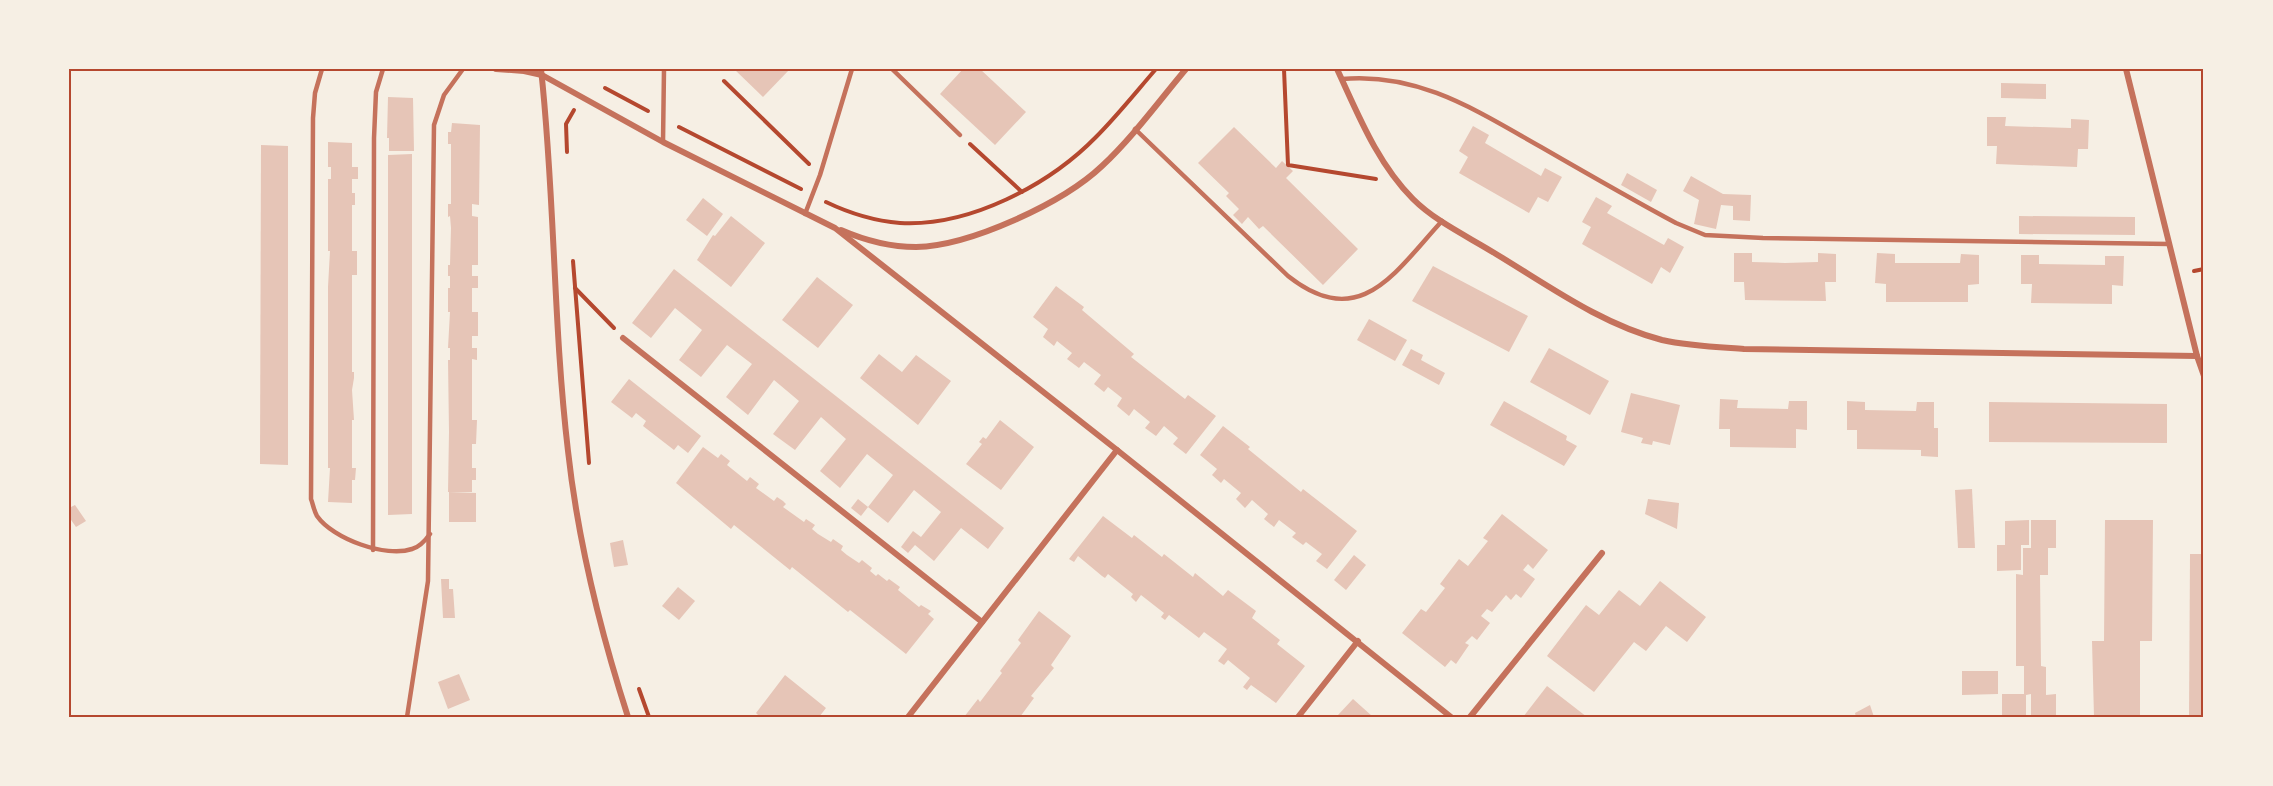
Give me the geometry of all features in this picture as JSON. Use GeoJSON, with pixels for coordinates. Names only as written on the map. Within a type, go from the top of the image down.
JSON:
{"type":"FeatureCollection","features":[{"type":"Feature","properties":{"kind":"street"},"geometry":{"type":"LineString","coordinates":[[496,69],[542,72],[580,98],[806,214],[835,228],[864,238],[900,246],[932,246],[971,235],[1031,213],[1078,186],[1102,166],[1186,69]]}},
{"type":"Feature","properties":{"kind":"street"},"geometry":{"type":"LineString","coordinates":[[1337,69],[1364,126],[1392,173],[1414,200],[1442,221],[1615,324],[1639,333],[1689,345],[1744,349],[2197,356]]}},
{"type":"Feature","properties":{"kind":"street"},"geometry":{"type":"LineString","coordinates":[[2126,69],[2197,356],[2204,376]]}},
{"type":"Feature","properties":{"kind":"street"},"geometry":{"type":"LineString","coordinates":[[542,72],[560,358],[569,461],[588,577],[628,717]]}},
{"type":"Feature","properties":{"kind":"street"},"geometry":{"type":"LineString","coordinates":[[835,228],[1451,717]]}},
{"type":"Feature","properties":{"kind":"street"},"geometry":{"type":"LineString","coordinates":[[623,338],[982,622]]}},
{"type":"Feature","properties":{"kind":"street"},"geometry":{"type":"LineString","coordinates":[[908,717],[1117,450]]}},
{"type":"Feature","properties":{"kind":"street"},"geometry":{"type":"LineString","coordinates":[[1470,717],[1602,553]]}},
{"type":"Feature","properties":{"kind":"street"},"geometry":{"type":"LineString","coordinates":[[1298,717],[1358,641]]}},
{"type":"Feature","properties":{"kind":"lane"},"geometry":{"type":"LineString","coordinates":[[322,69],[315,93],[313,118],[310,499],[316,515],[328,528],[373,550],[411,550],[422,544],[430,534]]}},
{"type":"Feature","properties":{"kind":"lane"},"geometry":{"type":"LineString","coordinates":[[373,550],[374,138],[376,92],[383,69]]}},
{"type":"Feature","properties":{"kind":"lane"},"geometry":{"type":"LineString","coordinates":[[407,717],[428,581],[434,125],[444,95],[463,69]]}},
{"type":"Feature","properties":{"kind":"lane"},"geometry":{"type":"LineString","coordinates":[[663,142],[664,69]]}},
{"type":"Feature","properties":{"kind":"lane"},"geometry":{"type":"LineString","coordinates":[[806,214],[852,69]]}},
{"type":"Feature","properties":{"kind":"lane"},"geometry":{"type":"LineString","coordinates":[[891,69],[960,135]]}},
{"type":"Feature","properties":{"kind":"lane"},"geometry":{"type":"LineString","coordinates":[[1342,79],[1368,77],[1400,82],[1453,98],[1676,223],[1705,235],[1763,238],[2169,244]]}},
{"type":"Feature","properties":{"kind":"lane"},"geometry":{"type":"LineString","coordinates":[[1135,129],[1288,276],[1309,291],[1328,299],[1341,301],[1365,295],[1397,270],[1442,221]]}},
{"type":"Feature","properties":{"kind":"path"},"geometry":{"type":"LineString","coordinates":[[597,84],[831,205],[875,219],[921,223],[972,212],[1022,192],[1049,177],[1096,138],[1156,69]]}},
{"type":"Feature","properties":{"kind":"path"},"geometry":{"type":"LineString","coordinates":[[1284,69],[1288,165],[1381,179]]}},
{"type":"Feature","properties":{"kind":"path"},"geometry":{"type":"LineString","coordinates":[[724,81],[820,174]]}},
{"type":"Feature","properties":{"kind":"path"},"geometry":{"type":"LineString","coordinates":[[567,157],[566,124],[580,98]]}},
{"type":"Feature","properties":{"kind":"path"},"geometry":{"type":"LineString","coordinates":[[960,135],[1022,192]]}},
{"type":"Feature","properties":{"kind":"path"},"geometry":{"type":"LineString","coordinates":[[573,251],[589,465]]}},
{"type":"Feature","properties":{"kind":"path"},"geometry":{"type":"LineString","coordinates":[[2193,271],[2204,269]]}},
{"type":"Feature","properties":{"kind":"path"},"geometry":{"type":"LineString","coordinates":[[575,287],[623,338]]}},
{"type":"Feature","properties":{"kind":"path"},"geometry":{"type":"LineString","coordinates":[[637,684],[649,717]]}},
{"type":"Feature","properties":{"kind":"building"},"geometry":{"type":"Polygon","coordinates":[[[734,69],[790,69],[763,97],[734,69]]]}},
{"type":"Feature","properties":{"kind":"building"},"geometry":{"type":"Polygon","coordinates":[[[963,69],[980,69],[1026,112],[995,145],[940,94],[963,69]]]}},
{"type":"Feature","properties":{"kind":"building"},"geometry":{"type":"Polygon","coordinates":[[[2001,83],[2046,84],[2046,99],[2001,98],[2001,83]]]}},
{"type":"Feature","properties":{"kind":"building"},"geometry":{"type":"Polygon","coordinates":[[[388,97],[413,98],[414,151],[389,151],[388,97]]]}},
{"type":"Feature","properties":{"kind":"building"},"geometry":{"type":"Polygon","coordinates":[[[1987,117],[2006,117],[2005,126],[2071,128],[2071,119],[2089,120],[2088,149],[2078,149],[2077,167],[1996,164],[1997,146],[1987,146],[1987,117]]]}},
{"type":"Feature","properties":{"kind":"building"},"geometry":{"type":"Polygon","coordinates":[[[452,123],[480,125],[479,205],[472,204],[472,216],[478,217],[478,265],[472,265],[472,276],[478,276],[478,288],[472,288],[472,312],[478,312],[478,336],[472,336],[472,348],[477,348],[477,360],[472,359],[472,420],[477,420],[476,444],[472,444],[472,468],[476,468],[476,480],[472,480],[472,492],[448,492],[450,312],[448,312],[448,288],[450,288],[450,276],[448,276],[448,265],[450,265],[451,228],[448,204],[451,204],[451,144],[448,144],[448,132],[451,132],[452,123]]]}},
{"type":"Feature","properties":{"kind":"building"},"geometry":{"type":"Polygon","coordinates":[[[1473,126],[1489,135],[1485,143],[1541,176],[1545,168],[1562,177],[1548,202],[1538,197],[1529,213],[1459,173],[1468,157],[1459,151],[1473,126]]]}},
{"type":"Feature","properties":{"kind":"building"},"geometry":{"type":"Polygon","coordinates":[[[1234,127],[1276,168],[1282,161],[1293,171],[1286,178],[1358,249],[1323,285],[1263,226],[1259,229],[1248,217],[1242,224],[1233,215],[1239,209],[1226,196],[1229,193],[1198,163],[1234,127]]]}},
{"type":"Feature","properties":{"kind":"building"},"geometry":{"type":"Polygon","coordinates":[[[328,142],[352,143],[352,167],[358,167],[358,179],[352,179],[355,205],[352,205],[352,251],[357,251],[357,275],[352,275],[354,420],[352,420],[352,468],[356,468],[355,480],[352,480],[352,503],[328,502],[330,251],[328,251],[328,179],[331,179],[331,167],[328,167],[328,142]]]}},
{"type":"Feature","properties":{"kind":"building"},"geometry":{"type":"Polygon","coordinates":[[[261,145],[288,146],[288,465],[260,464],[261,145]]]}},
{"type":"Feature","properties":{"kind":"building"},"geometry":{"type":"Polygon","coordinates":[[[412,154],[412,514],[388,515],[388,155],[412,154]]]}},
{"type":"Feature","properties":{"kind":"building"},"geometry":{"type":"Polygon","coordinates":[[[1627,173],[1657,190],[1651,202],[1621,185],[1627,173]]]}},
{"type":"Feature","properties":{"kind":"building"},"geometry":{"type":"Polygon","coordinates":[[[1691,176],[1723,194],[1751,195],[1750,221],[1733,220],[1733,206],[1721,205],[1716,229],[1694,224],[1699,200],[1683,191],[1691,176]]]}},
{"type":"Feature","properties":{"kind":"building"},"geometry":{"type":"Polygon","coordinates":[[[1596,197],[1612,206],[1607,213],[1664,245],[1668,238],[1684,247],[1670,273],[1661,267],[1652,284],[1582,244],[1591,227],[1582,222],[1596,197]]]}},
{"type":"Feature","properties":{"kind":"building"},"geometry":{"type":"Polygon","coordinates":[[[703,198],[723,214],[707,236],[686,220],[703,198]]]}},
{"type":"Feature","properties":{"kind":"building"},"geometry":{"type":"Polygon","coordinates":[[[731,216],[765,243],[731,287],[697,260],[713,235],[715,236],[731,216]]]}},
{"type":"Feature","properties":{"kind":"building"},"geometry":{"type":"Polygon","coordinates":[[[2019,216],[2135,217],[2135,235],[2019,234],[2019,216]]]}},
{"type":"Feature","properties":{"kind":"building"},"geometry":{"type":"Polygon","coordinates":[[[1734,253],[1752,253],[1752,262],[1785,263],[1818,262],[1818,253],[1836,254],[1836,282],[1825,282],[1826,301],[1745,300],[1744,282],[1734,282],[1734,253]]]}},
{"type":"Feature","properties":{"kind":"building"},"geometry":{"type":"Polygon","coordinates":[[[1877,253],[1895,254],[1895,263],[1960,263],[1961,254],[1979,255],[1979,284],[1968,285],[1968,302],[1886,302],[1886,284],[1875,283],[1877,253]]]}},
{"type":"Feature","properties":{"kind":"building"},"geometry":{"type":"Polygon","coordinates":[[[2021,255],[2039,255],[2039,264],[2105,265],[2105,256],[2124,256],[2123,286],[2112,285],[2112,304],[2031,303],[2032,284],[2021,284],[2021,255]]]}},
{"type":"Feature","properties":{"kind":"building"},"geometry":{"type":"Polygon","coordinates":[[[1433,266],[1528,316],[1509,352],[1412,301],[1433,266]]]}},
{"type":"Feature","properties":{"kind":"building"},"geometry":{"type":"Polygon","coordinates":[[[674,269],[1004,528],[988,549],[961,528],[934,561],[915,545],[908,553],[901,547],[913,531],[921,537],[941,512],[914,490],[888,523],[868,507],[893,475],[867,454],[840,488],[820,471],[846,439],[821,417],[795,450],[773,434],[799,401],[774,380],[748,415],[726,397],[752,364],[727,345],[701,377],[679,360],[702,330],[675,308],[651,338],[632,323],[674,269]]]}},
{"type":"Feature","properties":{"kind":"building"},"geometry":{"type":"Polygon","coordinates":[[[817,277],[853,305],[818,348],[782,320],[817,277]]]}},
{"type":"Feature","properties":{"kind":"building"},"geometry":{"type":"Polygon","coordinates":[[[1056,286],[1084,307],[1082,310],[1134,354],[1131,357],[1185,399],[1188,395],[1216,416],[1186,454],[1173,444],[1178,438],[1164,426],[1156,436],[1145,428],[1150,422],[1134,409],[1129,416],[1117,406],[1122,398],[1108,387],[1104,392],[1094,384],[1101,375],[1084,362],[1079,368],[1067,359],[1072,353],[1057,341],[1054,346],[1043,337],[1048,329],[1033,317],[1056,286]]]}},
{"type":"Feature","properties":{"kind":"building"},"geometry":{"type":"Polygon","coordinates":[[[1369,319],[1407,340],[1395,361],[1357,340],[1369,319]]]}},
{"type":"Feature","properties":{"kind":"building"},"geometry":{"type":"Polygon","coordinates":[[[1549,348],[1609,381],[1590,415],[1530,382],[1549,348]]]}},
{"type":"Feature","properties":{"kind":"building"},"geometry":{"type":"Polygon","coordinates":[[[1411,349],[1423,355],[1421,360],[1445,373],[1439,385],[1402,365],[1411,349]]]}},
{"type":"Feature","properties":{"kind":"building"},"geometry":{"type":"Polygon","coordinates":[[[879,354],[902,372],[916,355],[951,381],[918,425],[860,378],[879,354]]]}},
{"type":"Feature","properties":{"kind":"building"},"geometry":{"type":"Polygon","coordinates":[[[629,379],[701,436],[688,453],[678,445],[674,450],[643,426],[646,421],[636,413],[632,418],[611,402],[629,379]]]}},
{"type":"Feature","properties":{"kind":"building"},"geometry":{"type":"Polygon","coordinates":[[[1631,393],[1680,405],[1670,445],[1653,441],[1652,445],[1641,443],[1643,438],[1621,432],[1631,393]]]}},
{"type":"Feature","properties":{"kind":"building"},"geometry":{"type":"Polygon","coordinates":[[[1720,399],[1738,400],[1737,408],[1788,409],[1789,401],[1807,401],[1807,430],[1796,429],[1796,448],[1730,447],[1730,429],[1719,429],[1720,399]]]}},
{"type":"Feature","properties":{"kind":"building"},"geometry":{"type":"Polygon","coordinates":[[[1504,401],[1567,436],[1566,440],[1577,446],[1564,466],[1490,425],[1504,401]]]}},
{"type":"Feature","properties":{"kind":"building"},"geometry":{"type":"Polygon","coordinates":[[[1847,401],[1865,402],[1865,410],[1916,411],[1917,402],[1934,402],[1934,428],[1938,428],[1938,457],[1921,456],[1921,450],[1857,449],[1857,430],[1847,430],[1847,401]]]}},
{"type":"Feature","properties":{"kind":"building"},"geometry":{"type":"Polygon","coordinates":[[[1989,402],[2167,404],[2167,443],[1989,442],[1989,402]]]}},
{"type":"Feature","properties":{"kind":"building"},"geometry":{"type":"Polygon","coordinates":[[[1000,420],[1034,447],[1001,490],[966,464],[982,444],[979,442],[983,437],[986,439],[1000,420]]]}},
{"type":"Feature","properties":{"kind":"building"},"geometry":{"type":"Polygon","coordinates":[[[1223,426],[1301,492],[1303,489],[1357,531],[1327,569],[1316,561],[1322,554],[1306,542],[1303,545],[1292,537],[1296,533],[1279,520],[1274,527],[1264,519],[1268,514],[1252,500],[1245,508],[1236,499],[1241,493],[1224,479],[1221,483],[1212,475],[1217,469],[1200,455],[1223,426]]]}},
{"type":"Feature","properties":{"kind":"building"},"geometry":{"type":"Polygon","coordinates":[[[703,447],[718,458],[721,454],[730,461],[727,465],[747,481],[750,477],[759,484],[756,488],[774,501],[777,497],[783,501],[786,504],[783,507],[804,522],[806,519],[815,525],[812,529],[818,534],[831,542],[833,539],[843,546],[841,550],[847,555],[859,563],[862,560],[872,568],[870,571],[876,576],[878,574],[887,581],[889,579],[900,587],[898,590],[919,607],[921,605],[931,611],[928,614],[934,619],[906,654],[792,567],[790,570],[734,525],[731,529],[676,483],[703,447]]]}},
{"type":"Feature","properties":{"kind":"building"},"geometry":{"type":"Polygon","coordinates":[[[1972,489],[1975,548],[1958,548],[1955,490],[1972,489]]]}},
{"type":"Feature","properties":{"kind":"building"},"geometry":{"type":"Polygon","coordinates":[[[449,492],[476,493],[476,522],[449,522],[449,492]]]}},
{"type":"Feature","properties":{"kind":"building"},"geometry":{"type":"Polygon","coordinates":[[[858,499],[868,507],[861,516],[851,508],[858,499]]]}},
{"type":"Feature","properties":{"kind":"building"},"geometry":{"type":"Polygon","coordinates":[[[1648,499],[1679,503],[1677,529],[1645,514],[1648,499]]]}},
{"type":"Feature","properties":{"kind":"building"},"geometry":{"type":"Polygon","coordinates":[[[75,505],[86,521],[76,527],[69,517],[69,508],[75,505]]]}},
{"type":"Feature","properties":{"kind":"building"},"geometry":{"type":"Polygon","coordinates":[[[1502,514],[1548,550],[1533,569],[1528,564],[1523,570],[1535,579],[1521,598],[1516,594],[1511,600],[1506,595],[1492,612],[1487,609],[1481,616],[1490,623],[1477,640],[1472,636],[1465,643],[1469,645],[1456,664],[1451,660],[1445,667],[1402,633],[1421,609],[1426,612],[1445,588],[1440,584],[1459,559],[1468,566],[1488,541],[1483,538],[1502,514]]]}},
{"type":"Feature","properties":{"kind":"building"},"geometry":{"type":"Polygon","coordinates":[[[1103,516],[1132,538],[1134,535],[1162,557],[1164,554],[1193,577],[1195,573],[1223,596],[1228,590],[1256,611],[1252,618],[1280,640],[1277,644],[1305,666],[1276,703],[1251,685],[1247,690],[1243,687],[1250,678],[1228,660],[1224,665],[1218,661],[1227,649],[1204,632],[1199,638],[1169,615],[1165,620],[1161,617],[1164,613],[1141,595],[1136,602],[1131,597],[1133,594],[1108,574],[1105,578],[1078,556],[1074,562],[1069,559],[1103,516]]]}},
{"type":"Feature","properties":{"kind":"building"},"geometry":{"type":"Polygon","coordinates":[[[2029,520],[2029,545],[2021,545],[2021,570],[1997,571],[1997,545],[2005,545],[2005,521],[2029,520]]]}},
{"type":"Feature","properties":{"kind":"building"},"geometry":{"type":"Polygon","coordinates":[[[2031,520],[2056,520],[2056,548],[2048,548],[2048,575],[2040,575],[2041,666],[2046,667],[2046,695],[2056,694],[2056,717],[2031,717],[2031,694],[2026,695],[2026,717],[2002,717],[2002,694],[2024,694],[2024,666],[2016,666],[2016,574],[2023,575],[2023,548],[2031,548],[2031,520]]]}},
{"type":"Feature","properties":{"kind":"building"},"geometry":{"type":"Polygon","coordinates":[[[2105,520],[2153,520],[2152,641],[2140,641],[2140,717],[2094,717],[2092,641],[2104,641],[2105,520]]]}},
{"type":"Feature","properties":{"kind":"building"},"geometry":{"type":"Polygon","coordinates":[[[623,540],[628,565],[614,567],[610,543],[623,540]]]}},
{"type":"Feature","properties":{"kind":"building"},"geometry":{"type":"Polygon","coordinates":[[[2190,554],[2204,554],[2204,717],[2189,717],[2190,554]]]}},
{"type":"Feature","properties":{"kind":"building"},"geometry":{"type":"Polygon","coordinates":[[[1354,555],[1366,565],[1346,590],[1334,580],[1354,555]]]}},
{"type":"Feature","properties":{"kind":"building"},"geometry":{"type":"Polygon","coordinates":[[[441,579],[449,579],[449,589],[453,589],[455,618],[443,618],[441,579]]]}},
{"type":"Feature","properties":{"kind":"building"},"geometry":{"type":"Polygon","coordinates":[[[1660,581],[1706,617],[1687,642],[1666,626],[1646,651],[1634,642],[1594,692],[1547,656],[1586,605],[1599,615],[1619,590],[1640,606],[1660,581]]]}},
{"type":"Feature","properties":{"kind":"building"},"geometry":{"type":"Polygon","coordinates":[[[678,587],[695,601],[679,620],[662,606],[678,587]]]}},
{"type":"Feature","properties":{"kind":"building"},"geometry":{"type":"Polygon","coordinates":[[[1039,611],[1071,636],[1051,665],[1054,668],[1031,696],[1034,698],[1020,717],[964,717],[978,699],[980,702],[1002,673],[1000,671],[1021,643],[1018,640],[1039,611]]]}},
{"type":"Feature","properties":{"kind":"building"},"geometry":{"type":"Polygon","coordinates":[[[1962,671],[1998,671],[1998,694],[1962,695],[1962,671]]]}},
{"type":"Feature","properties":{"kind":"building"},"geometry":{"type":"Polygon","coordinates":[[[459,674],[470,700],[448,709],[438,682],[459,674]]]}},
{"type":"Feature","properties":{"kind":"building"},"geometry":{"type":"Polygon","coordinates":[[[785,675],[826,708],[819,717],[757,717],[756,713],[785,675]]]}},
{"type":"Feature","properties":{"kind":"building"},"geometry":{"type":"Polygon","coordinates":[[[1547,686],[1587,717],[1523,717],[1547,686]]]}},
{"type":"Feature","properties":{"kind":"building"},"geometry":{"type":"Polygon","coordinates":[[[1353,699],[1372,716],[1341,717],[1338,715],[1353,699]]]}},
{"type":"Feature","properties":{"kind":"building"},"geometry":{"type":"Polygon","coordinates":[[[1870,705],[1874,717],[1856,717],[1855,713],[1870,705]]]}}]}
